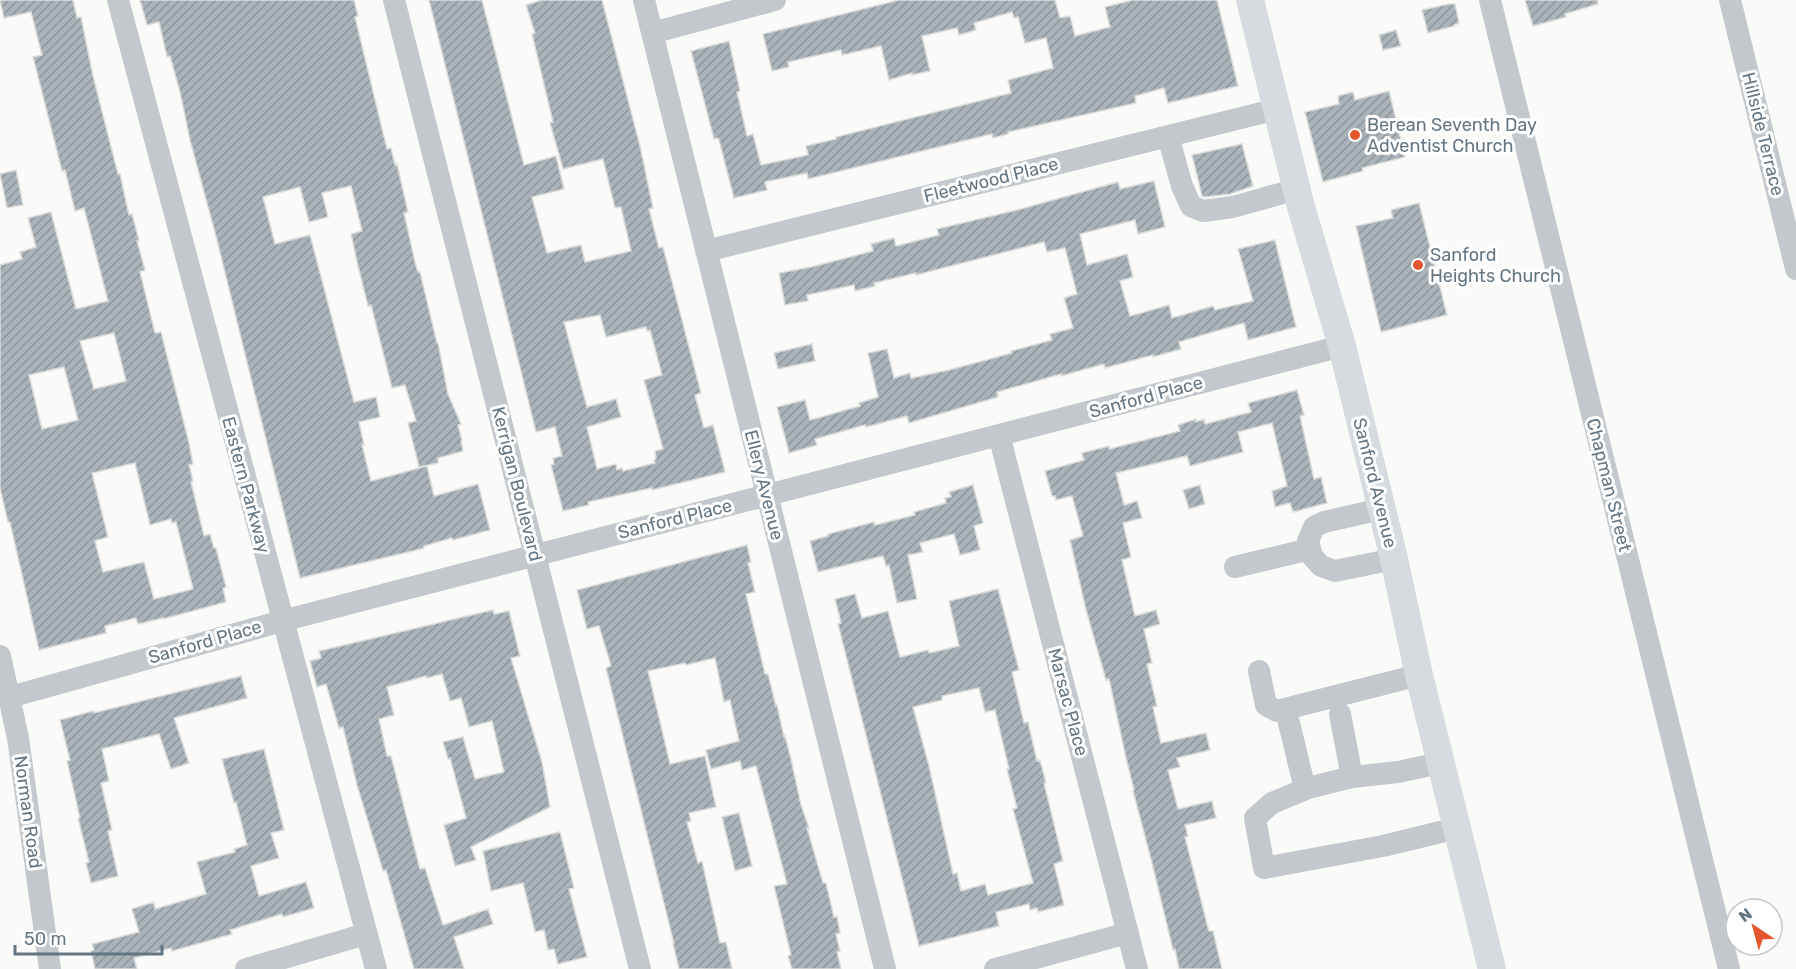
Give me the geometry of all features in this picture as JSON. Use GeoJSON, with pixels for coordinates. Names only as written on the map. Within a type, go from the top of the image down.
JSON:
{"type":"FeatureCollection","features":[{"type":"Feature","properties":{"kind":"main road","name":"Sanford Avenue"},"geometry":{"type":"LineString","coordinates":[[1250,0],[1297,189],[1342,346],[1394,559],[1440,763],[1492,969]]}},
{"type":"Feature","properties":{"kind":"street","name":"Eastern Parkway"},"geometry":{"type":"LineString","coordinates":[[118,0],[376,969]]}},
{"type":"Feature","properties":{"kind":"street","name":"Kerrigan Boulevard"},"geometry":{"type":"LineString","coordinates":[[394,0],[640,969]]}},
{"type":"Feature","properties":{"kind":"street","name":"Ellery Avenue"},"geometry":{"type":"LineString","coordinates":[[644,0],[885,969]]}},
{"type":"Feature","properties":{"kind":"street"},"geometry":{"type":"LineString","coordinates":[[652,33],[775,0]]}},
{"type":"Feature","properties":{"kind":"street","name":"Chapman Street"},"geometry":{"type":"LineString","coordinates":[[1490,0],[1729,969]]}},
{"type":"Feature","properties":{"kind":"street","name":"Hillside Terrace"},"geometry":{"type":"LineString","coordinates":[[1730,0],[1796,268]]}},
{"type":"Feature","properties":{"kind":"street","name":"Fleetwood Place"},"geometry":{"type":"LineString","coordinates":[[706,251],[1277,109]]}},
{"type":"Feature","properties":{"kind":"street"},"geometry":{"type":"LineString","coordinates":[[1168,136],[1182,186],[1191,206],[1203,211],[1233,207],[1297,189]]}},
{"type":"Feature","properties":{"kind":"street","name":"Sanford Place"},"geometry":{"type":"LineString","coordinates":[[10,697],[282,621],[1342,346]]}},
{"type":"Feature","properties":{"kind":"street","name":"Marsac Place"},"geometry":{"type":"LineString","coordinates":[[999,435],[1137,969]]}},
{"type":"Feature","properties":{"kind":"street"},"geometry":{"type":"LineString","coordinates":[[1381,509],[1324,522],[1314,527],[1308,541],[1310,549],[1312,556],[1321,566],[1335,571],[1394,559]]}},
{"type":"Feature","properties":{"kind":"street"},"geometry":{"type":"LineString","coordinates":[[1235,567],[1310,549]]}},
{"type":"Feature","properties":{"kind":"street","name":"Norman Road"},"geometry":{"type":"LineString","coordinates":[[0,656],[18,738],[50,969]]}},
{"type":"Feature","properties":{"kind":"street"},"geometry":{"type":"LineString","coordinates":[[1259,671],[1266,705],[1277,711],[1419,675]]}},
{"type":"Feature","properties":{"kind":"street"},"geometry":{"type":"LineString","coordinates":[[1340,714],[1352,777]]}},
{"type":"Feature","properties":{"kind":"street"},"geometry":{"type":"LineString","coordinates":[[1289,723],[1305,789]]}},
{"type":"Feature","properties":{"kind":"street"},"geometry":{"type":"LineString","coordinates":[[1440,763],[1398,772],[1352,777],[1305,789],[1272,803],[1255,819],[1264,868],[1383,846],[1457,828]]}},
{"type":"Feature","properties":{"kind":"street"},"geometry":{"type":"LineString","coordinates":[[995,969],[1128,933]]}},
{"type":"Feature","properties":{"kind":"street"},"geometry":{"type":"LineString","coordinates":[[246,969],[366,934]]}},
{"type":"Feature","properties":{"kind":"building"},"geometry":{"type":"Polygon","coordinates":[[[0,0],[73,0],[77,18],[81,17],[93,76],[118,174],[120,174],[129,215],[132,214],[139,240],[137,241],[145,270],[140,272],[155,333],[161,332],[189,443],[193,464],[189,465],[193,481],[191,482],[204,536],[210,534],[226,587],[223,588],[226,602],[138,624],[136,618],[105,626],[106,633],[39,650],[0,488],[0,265],[22,259],[20,252],[36,247],[28,218],[51,212],[76,309],[108,301],[84,208],[75,211],[65,170],[62,171],[33,57],[42,55],[31,12],[4,18],[0,0]],[[114,333],[80,341],[94,389],[126,381],[114,333]],[[64,367],[29,375],[42,429],[78,420],[64,367]],[[135,463],[92,473],[108,537],[95,541],[103,572],[144,562],[154,599],[193,589],[176,522],[172,523],[171,519],[150,525],[135,463]]]}},
{"type":"Feature","properties":{"kind":"building"},"geometry":{"type":"Polygon","coordinates":[[[140,0],[354,0],[358,16],[355,17],[387,149],[391,148],[395,165],[397,164],[408,212],[404,213],[438,343],[448,394],[461,424],[458,425],[463,451],[438,458],[438,463],[419,467],[408,423],[416,421],[405,385],[392,388],[371,305],[368,306],[358,266],[351,234],[362,231],[351,186],[322,193],[328,217],[309,222],[300,187],[263,197],[275,244],[310,235],[354,402],[376,397],[380,417],[359,422],[371,481],[427,466],[434,496],[478,484],[490,530],[300,578],[180,92],[170,56],[167,57],[159,22],[147,25],[140,0]]]}},
{"type":"Feature","properties":{"kind":"building"},"geometry":{"type":"Polygon","coordinates":[[[429,0],[482,0],[524,165],[556,156],[564,189],[532,197],[547,253],[581,245],[585,262],[631,251],[621,207],[615,208],[603,159],[563,169],[550,123],[553,122],[532,34],[535,33],[526,5],[542,0],[602,0],[640,146],[653,208],[649,209],[659,248],[663,247],[701,393],[695,395],[704,428],[713,425],[725,472],[652,490],[652,488],[588,502],[589,505],[563,511],[551,465],[554,464],[553,458],[562,456],[555,427],[536,432],[429,0]],[[600,315],[564,322],[587,407],[616,399],[621,417],[587,427],[597,469],[616,464],[617,470],[622,468],[623,471],[655,463],[655,451],[663,449],[644,380],[662,375],[650,330],[647,331],[646,327],[606,337],[600,315]]]}},
{"type":"Feature","properties":{"kind":"building"},"geometry":{"type":"Polygon","coordinates":[[[899,0],[1055,0],[1060,18],[1070,16],[1075,36],[1110,27],[1105,7],[1133,0],[1217,0],[1238,86],[1168,103],[1164,88],[1135,96],[1136,103],[1008,132],[1008,134],[993,138],[992,134],[808,179],[807,173],[765,182],[767,190],[734,198],[719,140],[714,139],[691,51],[729,41],[747,136],[753,134],[761,165],[808,155],[806,146],[836,139],[836,137],[1011,93],[1008,80],[1053,68],[1046,38],[1025,43],[1018,17],[1014,18],[1012,12],[974,23],[976,30],[959,35],[957,28],[922,36],[930,71],[912,75],[912,73],[889,80],[881,46],[842,55],[841,50],[788,62],[789,67],[772,71],[763,34],[899,0]]]}},
{"type":"Feature","properties":{"kind":"building"},"geometry":{"type":"Polygon","coordinates":[[[1525,0],[1597,0],[1598,4],[1565,14],[1566,17],[1533,26],[1525,0]]]}},
{"type":"Feature","properties":{"kind":"building"},"geometry":{"type":"Polygon","coordinates":[[[1455,4],[1459,23],[1428,33],[1422,10],[1455,4]]]}},
{"type":"Feature","properties":{"kind":"building"},"geometry":{"type":"Polygon","coordinates":[[[1396,30],[1401,46],[1383,50],[1379,35],[1396,30]]]}},
{"type":"Feature","properties":{"kind":"building","name":"Berean Seventh Day Adventist Church"},"geometry":{"type":"Polygon","coordinates":[[[1389,91],[1405,157],[1362,168],[1363,171],[1323,182],[1305,112],[1339,104],[1338,96],[1353,92],[1355,100],[1389,91]]]}},
{"type":"Feature","properties":{"kind":"building"},"geometry":{"type":"Polygon","coordinates":[[[1242,144],[1253,186],[1230,194],[1202,196],[1192,155],[1242,144]]]}},
{"type":"Feature","properties":{"kind":"building"},"geometry":{"type":"Polygon","coordinates":[[[16,170],[23,205],[7,208],[0,174],[16,170]]]}},
{"type":"Feature","properties":{"kind":"building"},"geometry":{"type":"Polygon","coordinates":[[[1154,181],[1165,227],[1138,234],[1135,220],[1080,234],[1087,265],[1127,254],[1133,277],[1120,281],[1130,316],[1169,305],[1172,318],[1213,306],[1215,310],[1253,301],[1238,249],[1275,240],[1296,327],[1248,340],[1244,323],[1179,342],[1181,349],[1153,357],[1153,355],[1105,368],[1104,364],[1061,376],[1061,374],[997,392],[998,397],[909,423],[907,416],[866,427],[865,425],[815,439],[817,445],[789,453],[777,407],[805,400],[810,420],[860,406],[859,403],[878,397],[868,353],[887,349],[894,378],[910,373],[911,378],[1012,353],[1011,351],[1052,340],[1050,334],[1073,328],[1064,298],[1077,294],[1065,248],[1047,252],[1044,242],[916,275],[916,273],[874,283],[875,286],[855,291],[854,285],[807,295],[808,301],[785,305],[779,273],[873,251],[871,244],[894,238],[896,246],[939,235],[937,229],[1118,182],[1120,189],[1154,181]]]}},
{"type":"Feature","properties":{"kind":"building","name":"Sanford Heights Church"},"geometry":{"type":"Polygon","coordinates":[[[1419,203],[1447,315],[1381,332],[1356,226],[1393,218],[1391,210],[1419,203]]]}},
{"type":"Feature","properties":{"kind":"building"},"geometry":{"type":"Polygon","coordinates":[[[812,344],[815,361],[778,369],[774,353],[812,344]]]}},
{"type":"Feature","properties":{"kind":"building"},"geometry":{"type":"Polygon","coordinates":[[[1297,390],[1304,415],[1300,416],[1314,479],[1321,477],[1327,503],[1293,512],[1290,503],[1275,507],[1272,491],[1287,486],[1272,423],[1238,432],[1243,452],[1190,466],[1187,456],[1116,473],[1124,505],[1137,501],[1142,518],[1123,523],[1131,557],[1122,560],[1135,616],[1156,610],[1160,624],[1144,629],[1152,663],[1147,664],[1157,706],[1153,707],[1161,743],[1206,733],[1210,750],[1177,758],[1180,767],[1168,770],[1178,809],[1212,801],[1216,818],[1185,825],[1188,836],[1185,837],[1207,924],[1209,931],[1213,931],[1222,969],[1179,969],[1133,791],[1109,679],[1106,680],[1086,610],[1070,540],[1083,536],[1072,496],[1056,500],[1055,496],[1052,496],[1045,471],[1084,460],[1082,453],[1109,446],[1109,449],[1180,431],[1178,425],[1196,419],[1196,422],[1204,419],[1205,424],[1251,412],[1248,403],[1297,390]]]}},
{"type":"Feature","properties":{"kind":"building"},"geometry":{"type":"Polygon","coordinates":[[[973,485],[983,523],[974,526],[980,550],[960,555],[954,534],[920,543],[923,552],[908,555],[917,599],[897,603],[889,565],[886,566],[883,556],[818,572],[810,541],[874,522],[875,525],[915,515],[914,512],[946,503],[945,498],[951,497],[949,492],[973,485]]]}},
{"type":"Feature","properties":{"kind":"building"},"geometry":{"type":"Polygon","coordinates":[[[1200,485],[1205,504],[1189,509],[1183,490],[1200,485]]]}},
{"type":"Feature","properties":{"kind":"building"},"geometry":{"type":"Polygon","coordinates":[[[747,545],[751,562],[748,563],[755,592],[746,594],[765,674],[768,674],[777,705],[801,805],[809,828],[807,828],[823,883],[826,883],[834,917],[837,916],[840,933],[836,934],[840,951],[837,952],[841,969],[792,969],[788,956],[791,955],[774,886],[787,884],[756,766],[742,770],[740,761],[711,769],[706,750],[739,741],[730,700],[724,702],[715,658],[648,671],[670,764],[705,756],[716,807],[689,813],[691,821],[687,822],[698,863],[702,861],[720,943],[726,942],[732,969],[679,969],[606,668],[611,666],[599,626],[587,629],[577,590],[747,545]]]}},
{"type":"Feature","properties":{"kind":"building"},"geometry":{"type":"Polygon","coordinates":[[[998,589],[1019,670],[1012,672],[1024,723],[1028,722],[1037,761],[1040,760],[1063,861],[1054,864],[1064,905],[1038,912],[1037,908],[1030,910],[1029,904],[996,912],[999,926],[919,946],[838,624],[841,623],[835,599],[855,594],[862,618],[888,611],[900,657],[959,646],[949,601],[998,589]],[[979,688],[942,696],[942,700],[913,707],[929,766],[953,874],[957,873],[961,891],[985,884],[988,895],[1033,883],[1013,809],[1017,808],[995,710],[985,712],[979,688]]]}},
{"type":"Feature","properties":{"kind":"building"},"geometry":{"type":"Polygon","coordinates":[[[493,610],[494,614],[509,611],[520,656],[511,658],[542,762],[550,807],[471,847],[476,860],[455,866],[444,825],[466,818],[450,758],[448,759],[443,742],[463,737],[475,779],[504,772],[492,721],[469,727],[461,698],[450,701],[442,674],[387,687],[394,715],[379,719],[387,756],[391,756],[420,869],[425,868],[443,925],[488,909],[493,924],[454,937],[464,969],[414,969],[386,870],[383,871],[357,785],[343,727],[339,728],[326,684],[317,687],[310,661],[321,658],[319,651],[493,610]]]}},
{"type":"Feature","properties":{"kind":"building"},"geometry":{"type":"Polygon","coordinates":[[[241,676],[247,698],[174,718],[189,763],[171,769],[159,734],[102,749],[109,781],[101,783],[112,830],[108,831],[118,876],[91,883],[86,863],[89,862],[67,761],[70,760],[60,720],[241,676]]]}},
{"type":"Feature","properties":{"kind":"building"},"geometry":{"type":"Polygon","coordinates":[[[264,749],[284,830],[271,833],[279,858],[251,866],[259,896],[306,882],[314,908],[283,917],[282,914],[230,930],[232,934],[172,951],[171,948],[134,958],[137,969],[95,969],[91,951],[94,950],[92,944],[139,932],[132,909],[154,902],[155,909],[206,894],[197,862],[235,852],[234,849],[247,845],[222,759],[264,749]]]}},
{"type":"Feature","properties":{"kind":"building"},"geometry":{"type":"Polygon","coordinates":[[[739,813],[752,866],[735,871],[722,817],[739,813]]]}},
{"type":"Feature","properties":{"kind":"building"},"geometry":{"type":"Polygon","coordinates":[[[560,832],[574,888],[569,889],[587,957],[558,964],[554,949],[548,950],[544,930],[535,932],[523,883],[491,891],[483,851],[560,832]]]}},
{"type":"Feature","properties":{"kind":"place","name":"Berean Seventh Day Adventist Church"},"geometry":{"type":"Point","coordinates":[1355,135]}},
{"type":"Feature","properties":{"kind":"place","name":"Sanford Heights Church"},"geometry":{"type":"Point","coordinates":[1418,265]}}]}
